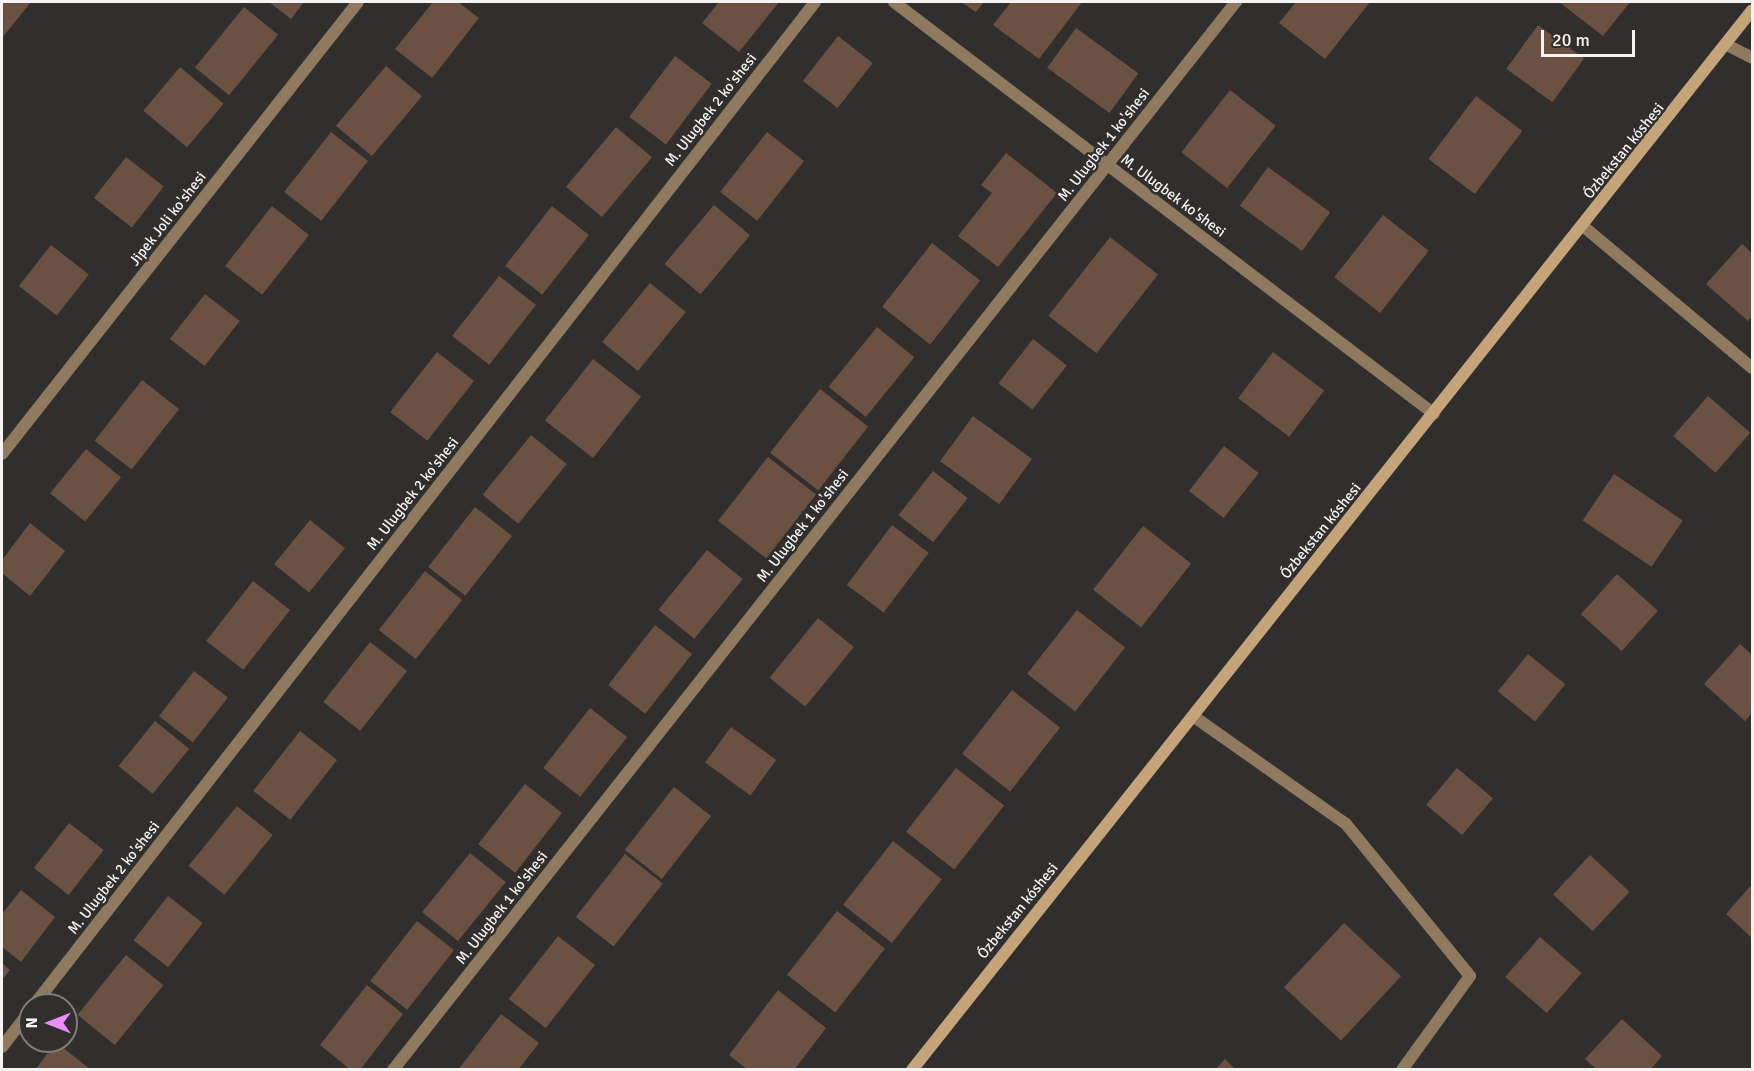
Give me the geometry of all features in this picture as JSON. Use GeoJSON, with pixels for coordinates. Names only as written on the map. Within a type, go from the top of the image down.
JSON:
{"type":"FeatureCollection","features":[{"type":"Feature","properties":{"kind":"street","name":"Jipek Joli ko'shesi"},"geometry":{"type":"LineString","coordinates":[[2,454],[358,2]]}},
{"type":"Feature","properties":{"kind":"street","name":"M. Ulugbek 2 ko'shesi"},"geometry":{"type":"LineString","coordinates":[[43,993],[815,2]]}},
{"type":"Feature","properties":{"kind":"street","name":"M. Ulugbek ko'shesi"},"geometry":{"type":"LineString","coordinates":[[894,2],[1434,414]]}},
{"type":"Feature","properties":{"kind":"street","name":"M. Ulugbek 1 ko'shesi"},"geometry":{"type":"LineString","coordinates":[[393,1070],[1236,2]]}},
{"type":"Feature","properties":{"kind":"street","name":"Ózbekstan kóshesi"},"geometry":{"type":"LineString","coordinates":[[912,1070],[1727,45],[1752,10]]}},
{"type":"Feature","properties":{"kind":"street"},"geometry":{"type":"LineString","coordinates":[[1727,45],[1752,58]]}},
{"type":"Feature","properties":{"kind":"street"},"geometry":{"type":"LineString","coordinates":[[1583,226],[1752,368]]}},
{"type":"Feature","properties":{"kind":"street"},"geometry":{"type":"LineString","coordinates":[[1193,716],[1346,824],[1470,976],[1402,1070]]}},
{"type":"Feature","properties":{"kind":"street"},"geometry":{"type":"LineString","coordinates":[[2,1047],[18,1026]]}},
{"type":"Feature","properties":{"kind":"building"},"geometry":{"type":"Polygon","coordinates":[[[2,2],[31,2],[2,38],[2,2]]]}},
{"type":"Feature","properties":{"kind":"building"},"geometry":{"type":"Polygon","coordinates":[[[269,2],[304,2],[291,19],[269,2]]]}},
{"type":"Feature","properties":{"kind":"building"},"geometry":{"type":"Polygon","coordinates":[[[433,2],[458,2],[479,18],[432,78],[395,49],[433,2]]]}},
{"type":"Feature","properties":{"kind":"building"},"geometry":{"type":"Polygon","coordinates":[[[719,2],[779,2],[739,52],[702,23],[719,2]]]}},
{"type":"Feature","properties":{"kind":"building"},"geometry":{"type":"Polygon","coordinates":[[[961,2],[984,2],[976,12],[961,2]]]}},
{"type":"Feature","properties":{"kind":"building"},"geometry":{"type":"Polygon","coordinates":[[[1011,2],[1082,2],[1039,59],[993,25],[1011,2]]]}},
{"type":"Feature","properties":{"kind":"building"},"geometry":{"type":"Polygon","coordinates":[[[1296,2],[1370,2],[1325,59],[1279,23],[1296,2]]]}},
{"type":"Feature","properties":{"kind":"building"},"geometry":{"type":"Polygon","coordinates":[[[1559,2],[1630,2],[1603,36],[1559,2]]]}},
{"type":"Feature","properties":{"kind":"building"},"geometry":{"type":"Polygon","coordinates":[[[244,7],[278,35],[229,95],[195,68],[244,7]]]}},
{"type":"Feature","properties":{"kind":"building"},"geometry":{"type":"Polygon","coordinates":[[[1538,25],[1584,59],[1552,102],[1506,69],[1538,25]]]}},
{"type":"Feature","properties":{"kind":"building"},"geometry":{"type":"Polygon","coordinates":[[[1076,28],[1138,73],[1109,113],[1047,68],[1076,28]]]}},
{"type":"Feature","properties":{"kind":"building"},"geometry":{"type":"Polygon","coordinates":[[[838,36],[873,63],[838,108],[803,81],[838,36]]]}},
{"type":"Feature","properties":{"kind":"building"},"geometry":{"type":"Polygon","coordinates":[[[675,56],[712,84],[666,144],[629,117],[675,56]]]}},
{"type":"Feature","properties":{"kind":"building"},"geometry":{"type":"Polygon","coordinates":[[[386,66],[422,96],[372,156],[336,126],[386,66]]]}},
{"type":"Feature","properties":{"kind":"building"},"geometry":{"type":"Polygon","coordinates":[[[180,67],[224,104],[187,147],[143,111],[180,67]]]}},
{"type":"Feature","properties":{"kind":"building"},"geometry":{"type":"Polygon","coordinates":[[[1230,90],[1276,126],[1227,188],[1181,152],[1230,90]]]}},
{"type":"Feature","properties":{"kind":"building"},"geometry":{"type":"Polygon","coordinates":[[[1476,96],[1522,131],[1475,194],[1428,159],[1476,96]]]}},
{"type":"Feature","properties":{"kind":"building"},"geometry":{"type":"Polygon","coordinates":[[[616,127],[652,157],[602,217],[566,187],[616,127]]]}},
{"type":"Feature","properties":{"kind":"building"},"geometry":{"type":"Polygon","coordinates":[[[331,132],[368,161],[321,221],[284,192],[331,132]]]}},
{"type":"Feature","properties":{"kind":"building"},"geometry":{"type":"Polygon","coordinates":[[[767,132],[804,161],[757,221],[720,192],[767,132]]]}},
{"type":"Feature","properties":{"kind":"building"},"geometry":{"type":"Polygon","coordinates":[[[1006,153],[1057,193],[998,267],[958,236],[992,193],[981,185],[1006,153]]]}},
{"type":"Feature","properties":{"kind":"building"},"geometry":{"type":"Polygon","coordinates":[[[126,157],[164,187],[132,228],[94,198],[126,157]]]}},
{"type":"Feature","properties":{"kind":"building"},"geometry":{"type":"Polygon","coordinates":[[[1268,167],[1330,212],[1302,251],[1240,206],[1268,167]]]}},
{"type":"Feature","properties":{"kind":"building"},"geometry":{"type":"Polygon","coordinates":[[[714,205],[750,235],[701,294],[665,264],[714,205]]]}},
{"type":"Feature","properties":{"kind":"building"},"geometry":{"type":"Polygon","coordinates":[[[272,206],[309,235],[262,295],[225,266],[272,206]]]}},
{"type":"Feature","properties":{"kind":"building"},"geometry":{"type":"Polygon","coordinates":[[[552,206],[589,235],[542,295],[505,266],[552,206]]]}},
{"type":"Feature","properties":{"kind":"building"},"geometry":{"type":"Polygon","coordinates":[[[1383,215],[1429,251],[1380,313],[1334,277],[1383,215]]]}},
{"type":"Feature","properties":{"kind":"building"},"geometry":{"type":"Polygon","coordinates":[[[1110,237],[1158,275],[1097,353],[1048,316],[1110,237]]]}},
{"type":"Feature","properties":{"kind":"building"},"geometry":{"type":"Polygon","coordinates":[[[932,243],[980,281],[930,344],[882,307],[932,243]]]}},
{"type":"Feature","properties":{"kind":"building"},"geometry":{"type":"Polygon","coordinates":[[[1742,244],[1752,253],[1752,316],[1748,321],[1706,284],[1742,244]]]}},
{"type":"Feature","properties":{"kind":"building"},"geometry":{"type":"Polygon","coordinates":[[[51,245],[89,275],[57,316],[19,286],[51,245]]]}},
{"type":"Feature","properties":{"kind":"building"},"geometry":{"type":"Polygon","coordinates":[[[499,276],[536,305],[489,365],[452,336],[499,276]]]}},
{"type":"Feature","properties":{"kind":"building"},"geometry":{"type":"Polygon","coordinates":[[[650,283],[686,312],[638,371],[602,342],[650,283]]]}},
{"type":"Feature","properties":{"kind":"building"},"geometry":{"type":"Polygon","coordinates":[[[205,294],[240,321],[205,366],[170,339],[205,294]]]}},
{"type":"Feature","properties":{"kind":"building"},"geometry":{"type":"Polygon","coordinates":[[[877,327],[914,357],[866,417],[829,387],[877,327]]]}},
{"type":"Feature","properties":{"kind":"building"},"geometry":{"type":"Polygon","coordinates":[[[1033,339],[1067,365],[1032,410],[999,383],[1033,339]]]}},
{"type":"Feature","properties":{"kind":"building"},"geometry":{"type":"Polygon","coordinates":[[[437,352],[474,381],[427,441],[390,412],[437,352]]]}},
{"type":"Feature","properties":{"kind":"building"},"geometry":{"type":"Polygon","coordinates":[[[1273,352],[1324,391],[1289,437],[1238,398],[1273,352]]]}},
{"type":"Feature","properties":{"kind":"building"},"geometry":{"type":"Polygon","coordinates":[[[593,359],[641,397],[593,458],[545,420],[593,359]]]}},
{"type":"Feature","properties":{"kind":"building"},"geometry":{"type":"Polygon","coordinates":[[[142,380],[179,409],[132,470],[95,441],[142,380]]]}},
{"type":"Feature","properties":{"kind":"building"},"geometry":{"type":"Polygon","coordinates":[[[820,389],[868,427],[818,490],[770,453],[820,389]]]}},
{"type":"Feature","properties":{"kind":"building"},"geometry":{"type":"Polygon","coordinates":[[[1708,396],[1750,433],[1715,473],[1673,436],[1708,396]]]}},
{"type":"Feature","properties":{"kind":"building"},"geometry":{"type":"Polygon","coordinates":[[[973,416],[1032,459],[999,504],[940,461],[973,416]]]}},
{"type":"Feature","properties":{"kind":"building"},"geometry":{"type":"Polygon","coordinates":[[[531,435],[567,464],[518,524],[483,495],[531,435]]]}},
{"type":"Feature","properties":{"kind":"building"},"geometry":{"type":"Polygon","coordinates":[[[1224,446],[1259,473],[1224,518],[1189,491],[1224,446]]]}},
{"type":"Feature","properties":{"kind":"building"},"geometry":{"type":"Polygon","coordinates":[[[86,449],[121,477],[85,522],[50,493],[86,449]]]}},
{"type":"Feature","properties":{"kind":"building"},"geometry":{"type":"Polygon","coordinates":[[[768,457],[816,495],[766,558],[718,521],[768,457]]]}},
{"type":"Feature","properties":{"kind":"building"},"geometry":{"type":"Polygon","coordinates":[[[933,471],[968,498],[933,542],[899,515],[933,471]]]}},
{"type":"Feature","properties":{"kind":"building"},"geometry":{"type":"Polygon","coordinates":[[[1614,474],[1683,520],[1651,567],[1583,520],[1614,474]]]}},
{"type":"Feature","properties":{"kind":"building"},"geometry":{"type":"Polygon","coordinates":[[[475,507],[512,536],[465,596],[428,567],[475,507]]]}},
{"type":"Feature","properties":{"kind":"building"},"geometry":{"type":"Polygon","coordinates":[[[310,520],[345,548],[309,593],[274,564],[310,520]]]}},
{"type":"Feature","properties":{"kind":"building"},"geometry":{"type":"Polygon","coordinates":[[[30,523],[65,551],[30,596],[2,573],[2,560],[30,523]]]}},
{"type":"Feature","properties":{"kind":"building"},"geometry":{"type":"Polygon","coordinates":[[[892,525],[929,553],[884,613],[847,585],[892,525]]]}},
{"type":"Feature","properties":{"kind":"building"},"geometry":{"type":"Polygon","coordinates":[[[1143,526],[1191,564],[1141,627],[1093,590],[1143,526]]]}},
{"type":"Feature","properties":{"kind":"building"},"geometry":{"type":"Polygon","coordinates":[[[707,550],[743,579],[694,639],[659,610],[707,550]]]}},
{"type":"Feature","properties":{"kind":"building"},"geometry":{"type":"Polygon","coordinates":[[[425,571],[462,600],[416,659],[379,630],[425,571]]]}},
{"type":"Feature","properties":{"kind":"building"},"geometry":{"type":"Polygon","coordinates":[[[1617,574],[1658,611],[1622,651],[1581,614],[1617,574]]]}},
{"type":"Feature","properties":{"kind":"building"},"geometry":{"type":"Polygon","coordinates":[[[253,581],[290,610],[243,670],[206,641],[253,581]]]}},
{"type":"Feature","properties":{"kind":"building"},"geometry":{"type":"Polygon","coordinates":[[[1077,610],[1125,648],[1075,711],[1027,674],[1077,610]]]}},
{"type":"Feature","properties":{"kind":"building"},"geometry":{"type":"Polygon","coordinates":[[[818,618],[854,647],[805,707],[770,678],[818,618]]]}},
{"type":"Feature","properties":{"kind":"building"},"geometry":{"type":"Polygon","coordinates":[[[655,625],[692,654],[645,714],[608,685],[655,625]]]}},
{"type":"Feature","properties":{"kind":"building"},"geometry":{"type":"Polygon","coordinates":[[[370,642],[407,671],[360,731],[323,702],[370,642]]]}},
{"type":"Feature","properties":{"kind":"building"},"geometry":{"type":"Polygon","coordinates":[[[1740,644],[1752,655],[1752,713],[1745,721],[1704,684],[1740,644]]]}},
{"type":"Feature","properties":{"kind":"building"},"geometry":{"type":"Polygon","coordinates":[[[1528,654],[1565,684],[1535,722],[1498,691],[1528,654]]]}},
{"type":"Feature","properties":{"kind":"building"},"geometry":{"type":"Polygon","coordinates":[[[194,671],[228,697],[193,742],[159,716],[194,671]]]}},
{"type":"Feature","properties":{"kind":"building"},"geometry":{"type":"Polygon","coordinates":[[[1012,690],[1060,728],[1010,791],[962,754],[1012,690]]]}},
{"type":"Feature","properties":{"kind":"building"},"geometry":{"type":"Polygon","coordinates":[[[590,708],[627,737],[580,797],[543,768],[590,708]]]}},
{"type":"Feature","properties":{"kind":"building"},"geometry":{"type":"Polygon","coordinates":[[[155,721],[189,749],[153,794],[118,766],[155,721]]]}},
{"type":"Feature","properties":{"kind":"building"},"geometry":{"type":"Polygon","coordinates":[[[731,727],[776,760],[750,796],[705,763],[731,727]]]}},
{"type":"Feature","properties":{"kind":"building"},"geometry":{"type":"Polygon","coordinates":[[[300,731],[337,760],[290,820],[253,791],[300,731]]]}},
{"type":"Feature","properties":{"kind":"building"},"geometry":{"type":"Polygon","coordinates":[[[956,768],[1004,806],[954,869],[906,832],[956,768]]]}},
{"type":"Feature","properties":{"kind":"building"},"geometry":{"type":"Polygon","coordinates":[[[1457,768],[1493,798],[1462,835],[1426,805],[1457,768]]]}},
{"type":"Feature","properties":{"kind":"building"},"geometry":{"type":"Polygon","coordinates":[[[525,784],[562,813],[515,873],[478,844],[525,784]]]}},
{"type":"Feature","properties":{"kind":"building"},"geometry":{"type":"Polygon","coordinates":[[[674,787],[711,816],[662,879],[625,850],[674,787]]]}},
{"type":"Feature","properties":{"kind":"building"},"geometry":{"type":"Polygon","coordinates":[[[237,806],[273,835],[224,895],[189,866],[237,806]]]}},
{"type":"Feature","properties":{"kind":"building"},"geometry":{"type":"Polygon","coordinates":[[[69,823],[104,850],[69,895],[34,868],[69,823]]]}},
{"type":"Feature","properties":{"kind":"building"},"geometry":{"type":"Polygon","coordinates":[[[893,841],[942,879],[892,943],[843,905],[893,841]]]}},
{"type":"Feature","properties":{"kind":"building"},"geometry":{"type":"Polygon","coordinates":[[[470,853],[506,882],[458,941],[422,912],[470,853]]]}},
{"type":"Feature","properties":{"kind":"building"},"geometry":{"type":"Polygon","coordinates":[[[625,854],[663,884],[614,947],[576,917],[625,854]]]}},
{"type":"Feature","properties":{"kind":"building"},"geometry":{"type":"Polygon","coordinates":[[[1590,855],[1629,892],[1593,931],[1553,894],[1590,855]]]}},
{"type":"Feature","properties":{"kind":"building"},"geometry":{"type":"Polygon","coordinates":[[[1752,884],[1752,938],[1726,914],[1752,884]]]}},
{"type":"Feature","properties":{"kind":"building"},"geometry":{"type":"Polygon","coordinates":[[[21,890],[55,917],[21,962],[2,947],[2,914],[21,890]]]}},
{"type":"Feature","properties":{"kind":"building"},"geometry":{"type":"Polygon","coordinates":[[[168,896],[203,923],[168,967],[134,940],[168,896]]]}},
{"type":"Feature","properties":{"kind":"building"},"geometry":{"type":"Polygon","coordinates":[[[837,911],[885,949],[835,1012],[787,975],[837,911]]]}},
{"type":"Feature","properties":{"kind":"building"},"geometry":{"type":"Polygon","coordinates":[[[417,921],[454,950],[407,1010],[370,981],[417,921]]]}},
{"type":"Feature","properties":{"kind":"building"},"geometry":{"type":"Polygon","coordinates":[[[1344,923],[1401,976],[1341,1041],[1284,987],[1344,923]]]}},
{"type":"Feature","properties":{"kind":"building"},"geometry":{"type":"Polygon","coordinates":[[[558,936],[595,965],[546,1028],[509,999],[558,936]]]}},
{"type":"Feature","properties":{"kind":"building"},"geometry":{"type":"Polygon","coordinates":[[[1540,937],[1582,973],[1547,1013],[1505,977],[1540,937]]]}},
{"type":"Feature","properties":{"kind":"building"},"geometry":{"type":"Polygon","coordinates":[[[126,955],[163,985],[115,1045],[78,1014],[126,955]]]}},
{"type":"Feature","properties":{"kind":"building"},"geometry":{"type":"Polygon","coordinates":[[[2,963],[10,970],[2,980],[2,963]]]}},
{"type":"Feature","properties":{"kind":"building"},"geometry":{"type":"Polygon","coordinates":[[[367,985],[403,1014],[360,1070],[351,1070],[320,1045],[367,985]]]}},
{"type":"Feature","properties":{"kind":"building"},"geometry":{"type":"Polygon","coordinates":[[[778,990],[826,1028],[794,1070],[748,1070],[729,1055],[778,990]]]}},
{"type":"Feature","properties":{"kind":"building"},"geometry":{"type":"Polygon","coordinates":[[[501,1014],[539,1043],[518,1070],[458,1070],[501,1014]]]}},
{"type":"Feature","properties":{"kind":"building"},"geometry":{"type":"Polygon","coordinates":[[[1622,1019],[1662,1056],[1650,1070],[1597,1070],[1585,1059],[1622,1019]]]}},
{"type":"Feature","properties":{"kind":"building"},"geometry":{"type":"Polygon","coordinates":[[[48,1053],[70,1053],[91,1070],[35,1070],[48,1053]]]}},
{"type":"Feature","properties":{"kind":"building"},"geometry":{"type":"Polygon","coordinates":[[[1225,1059],[1236,1070],[1215,1070],[1225,1059]]]}}]}
